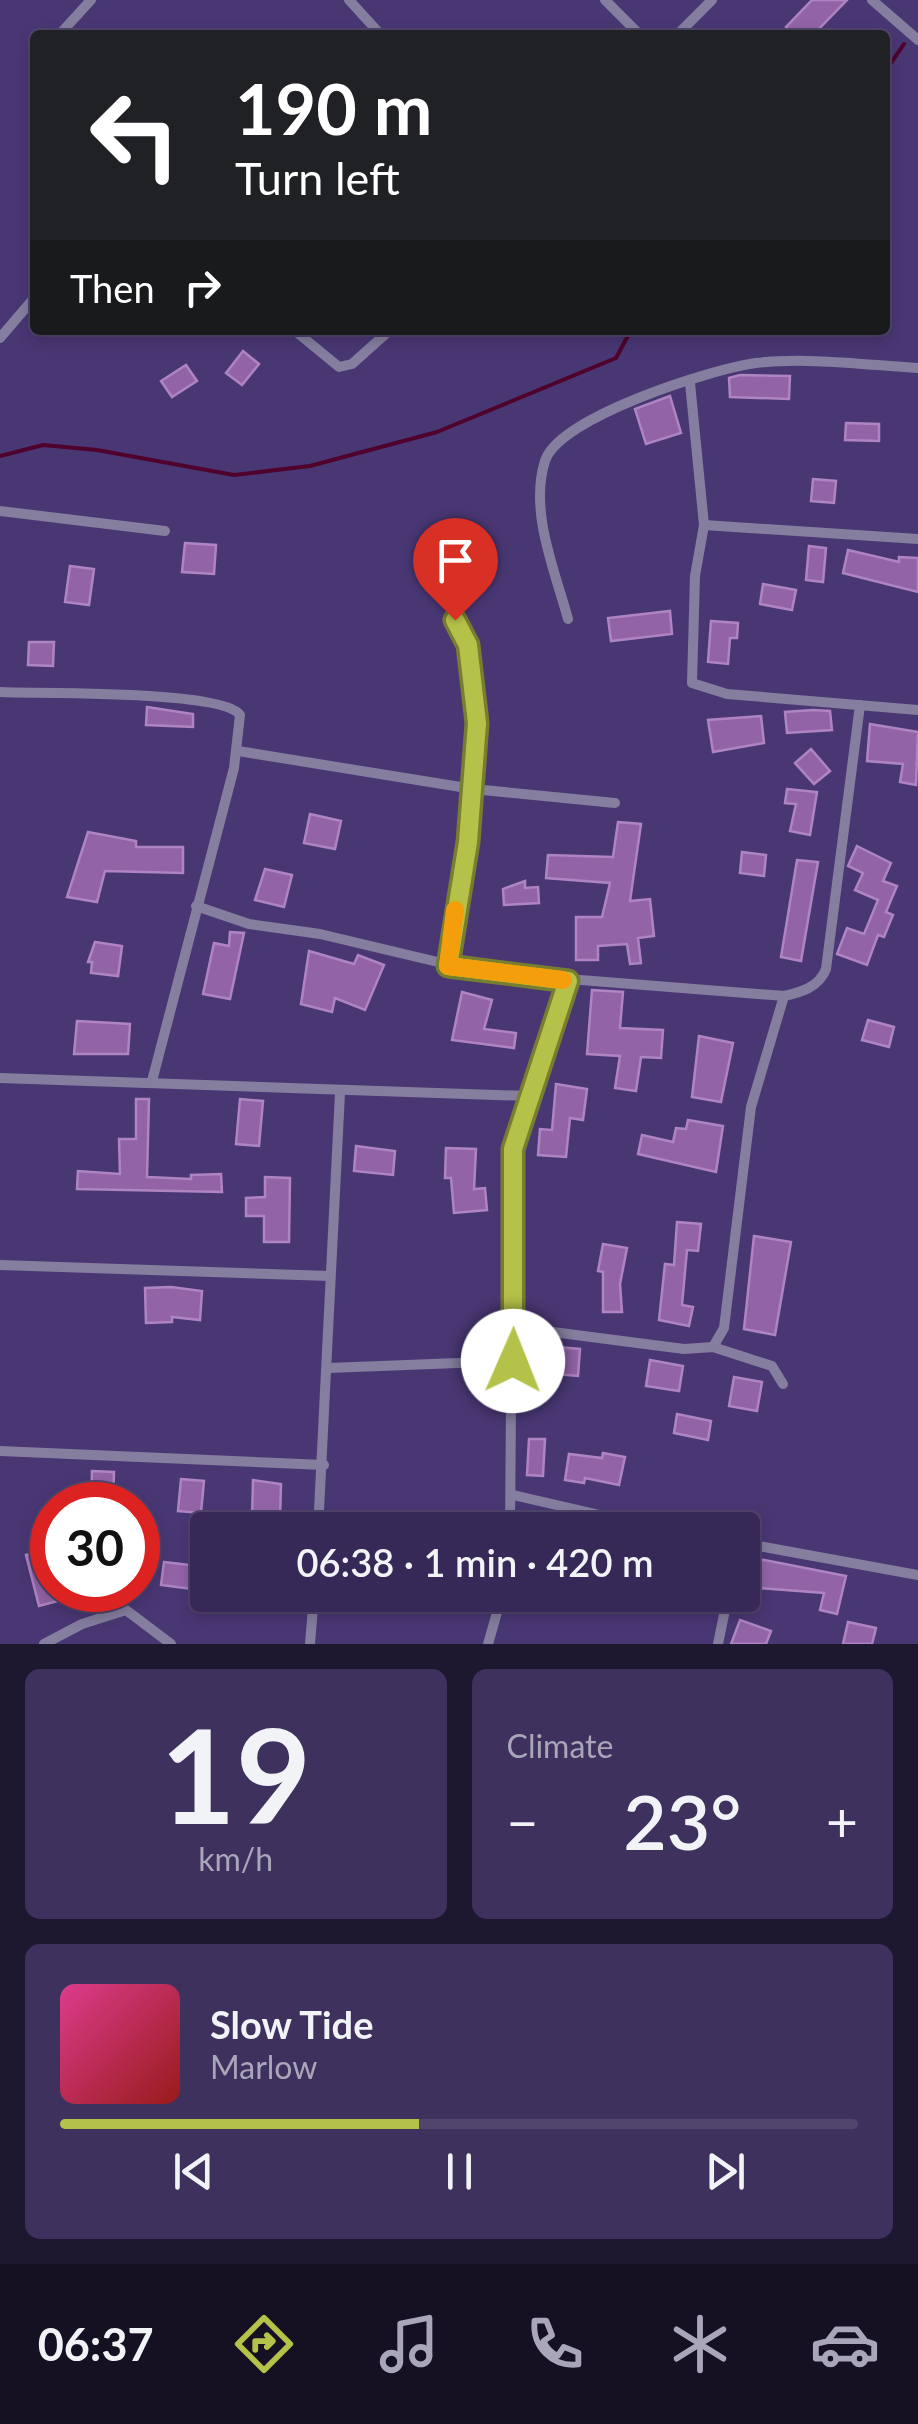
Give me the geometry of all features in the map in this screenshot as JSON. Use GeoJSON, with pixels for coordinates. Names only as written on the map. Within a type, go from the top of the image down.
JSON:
{"type":"FeatureCollection","features":[{"type":"Feature","properties":{"kind":"street"},"geometry":{"type":"LineString","coordinates":[[64,30],[91,0]]}},
{"type":"Feature","properties":{"kind":"street"},"geometry":{"type":"LineString","coordinates":[[349,0],[376,30]]}},
{"type":"Feature","properties":{"kind":"street"},"geometry":{"type":"LineString","coordinates":[[606,0],[635,30]]}},
{"type":"Feature","properties":{"kind":"street"},"geometry":{"type":"LineString","coordinates":[[682,30],[712,0]]}},
{"type":"Feature","properties":{"kind":"street"},"geometry":{"type":"LineString","coordinates":[[872,0],[918,40]]}},
{"type":"Feature","properties":{"kind":"street"},"geometry":{"type":"LineString","coordinates":[[0,338],[30,303]]}},
{"type":"Feature","properties":{"kind":"street"},"geometry":{"type":"LineString","coordinates":[[300,335],[339,368],[352,364],[384,335]]}},
{"type":"Feature","properties":{"kind":"street"},"geometry":{"type":"LineString","coordinates":[[568,619],[548,556],[542,488],[547,455],[593,416],[760,362],[918,368]]}},
{"type":"Feature","properties":{"kind":"street"},"geometry":{"type":"LineString","coordinates":[[690,383],[704,526],[695,576],[692,683],[727,694],[918,710]]}},
{"type":"Feature","properties":{"kind":"street"},"geometry":{"type":"LineString","coordinates":[[0,511],[165,531]]}},
{"type":"Feature","properties":{"kind":"street"},"geometry":{"type":"LineString","coordinates":[[704,526],[918,539]]}},
{"type":"Feature","properties":{"kind":"street"},"geometry":{"type":"LineString","coordinates":[[448,966],[473,789],[477,723],[468,645],[455,620]]}},
{"type":"Feature","properties":{"kind":"street"},"geometry":{"type":"LineString","coordinates":[[0,692],[167,696],[229,705],[240,716],[238,751],[152,1081]]}},
{"type":"Feature","properties":{"kind":"street"},"geometry":{"type":"LineString","coordinates":[[196,906],[249,924],[320,934],[448,966],[568,981],[784,996],[814,985],[826,968],[860,705]]}},
{"type":"Feature","properties":{"kind":"street"},"geometry":{"type":"LineString","coordinates":[[238,751],[473,789],[615,803]]}},
{"type":"Feature","properties":{"kind":"street"},"geometry":{"type":"LineString","coordinates":[[512,1512],[513,1149],[568,981]]}},
{"type":"Feature","properties":{"kind":"street"},"geometry":{"type":"LineString","coordinates":[[713,1347],[724,1328],[750,1108],[784,996]]}},
{"type":"Feature","properties":{"kind":"street"},"geometry":{"type":"LineString","coordinates":[[0,1078],[152,1081],[340,1093],[528,1096]]}},
{"type":"Feature","properties":{"kind":"street"},"geometry":{"type":"LineString","coordinates":[[320,1512],[340,1093]]}},
{"type":"Feature","properties":{"kind":"street"},"geometry":{"type":"LineString","coordinates":[[0,1266],[330,1276]]}},
{"type":"Feature","properties":{"kind":"street"},"geometry":{"type":"LineString","coordinates":[[514,1327],[684,1349],[713,1347],[772,1366],[783,1384]]}},
{"type":"Feature","properties":{"kind":"street"},"geometry":{"type":"LineString","coordinates":[[328,1368],[513,1361]]}},
{"type":"Feature","properties":{"kind":"street"},"geometry":{"type":"LineString","coordinates":[[0,1451],[324,1464]]}},
{"type":"Feature","properties":{"kind":"street"},"geometry":{"type":"LineString","coordinates":[[513,1495],[586,1512]]}},
{"type":"Feature","properties":{"kind":"street"},"geometry":{"type":"LineString","coordinates":[[760,1546],[918,1575]]}},
{"type":"Feature","properties":{"kind":"street"},"geometry":{"type":"LineString","coordinates":[[44,1644],[82,1624],[126,1610],[171,1644]]}},
{"type":"Feature","properties":{"kind":"street"},"geometry":{"type":"LineString","coordinates":[[310,1644],[313,1612]]}},
{"type":"Feature","properties":{"kind":"street"},"geometry":{"type":"LineString","coordinates":[[488,1644],[497,1612]]}},
{"type":"Feature","properties":{"kind":"street"},"geometry":{"type":"LineString","coordinates":[[718,1644],[725,1612]]}},
{"type":"Feature","properties":{"kind":"building"},"geometry":{"type":"Polygon","coordinates":[[[812,0],[847,0],[818,30],[786,27],[812,0]]]}},
{"type":"Feature","properties":{"kind":"building"},"geometry":{"type":"Polygon","coordinates":[[[243,351],[259,364],[242,385],[226,373],[243,351]]]}},
{"type":"Feature","properties":{"kind":"building"},"geometry":{"type":"Polygon","coordinates":[[[186,365],[197,381],[172,397],[161,381],[186,365]]]}},
{"type":"Feature","properties":{"kind":"building"},"geometry":{"type":"Polygon","coordinates":[[[790,376],[789,399],[730,397],[729,378],[790,376]]]}},
{"type":"Feature","properties":{"kind":"building"},"geometry":{"type":"Polygon","coordinates":[[[670,396],[681,433],[646,444],[635,409],[670,396]]]}},
{"type":"Feature","properties":{"kind":"building"},"geometry":{"type":"Polygon","coordinates":[[[846,423],[879,424],[879,441],[845,440],[846,423]]]}},
{"type":"Feature","properties":{"kind":"building"},"geometry":{"type":"Polygon","coordinates":[[[813,479],[836,481],[834,503],[811,501],[813,479]]]}},
{"type":"Feature","properties":{"kind":"building"},"geometry":{"type":"Polygon","coordinates":[[[185,543],[216,545],[214,574],[182,572],[185,543]]]}},
{"type":"Feature","properties":{"kind":"building"},"geometry":{"type":"Polygon","coordinates":[[[809,546],[826,548],[823,582],[806,580],[809,546]]]}},
{"type":"Feature","properties":{"kind":"building"},"geometry":{"type":"Polygon","coordinates":[[[848,550],[899,562],[899,557],[918,558],[918,592],[843,573],[848,550]]]}},
{"type":"Feature","properties":{"kind":"building"},"geometry":{"type":"Polygon","coordinates":[[[70,566],[94,569],[89,605],[65,602],[70,566]]]}},
{"type":"Feature","properties":{"kind":"building"},"geometry":{"type":"Polygon","coordinates":[[[763,584],[796,590],[792,610],[760,604],[763,584]]]}},
{"type":"Feature","properties":{"kind":"building"},"geometry":{"type":"Polygon","coordinates":[[[670,611],[672,634],[611,641],[608,618],[670,611]]]}},
{"type":"Feature","properties":{"kind":"building"},"geometry":{"type":"Polygon","coordinates":[[[711,621],[738,623],[737,638],[730,638],[728,664],[708,662],[711,621]]]}},
{"type":"Feature","properties":{"kind":"building"},"geometry":{"type":"Polygon","coordinates":[[[29,642],[54,642],[53,666],[28,665],[29,642]]]}},
{"type":"Feature","properties":{"kind":"building"},"geometry":{"type":"Polygon","coordinates":[[[147,707],[193,714],[193,727],[146,725],[147,707]]]}},
{"type":"Feature","properties":{"kind":"building"},"geometry":{"type":"Polygon","coordinates":[[[830,711],[832,730],[787,733],[785,712],[830,711]]]}},
{"type":"Feature","properties":{"kind":"building"},"geometry":{"type":"Polygon","coordinates":[[[761,716],[764,743],[713,752],[708,720],[761,716]]]}},
{"type":"Feature","properties":{"kind":"building"},"geometry":{"type":"Polygon","coordinates":[[[870,724],[918,732],[916,785],[900,782],[903,764],[867,761],[870,724]]]}},
{"type":"Feature","properties":{"kind":"building"},"geometry":{"type":"Polygon","coordinates":[[[811,749],[830,771],[814,784],[795,763],[811,749]]]}},
{"type":"Feature","properties":{"kind":"building"},"geometry":{"type":"Polygon","coordinates":[[[787,789],[817,792],[810,835],[790,831],[796,804],[785,803],[787,789]]]}},
{"type":"Feature","properties":{"kind":"building"},"geometry":{"type":"Polygon","coordinates":[[[310,814],[341,821],[335,849],[304,843],[310,814]]]}},
{"type":"Feature","properties":{"kind":"building"},"geometry":{"type":"Polygon","coordinates":[[[618,822],[641,824],[630,901],[650,899],[654,936],[638,938],[641,963],[630,964],[627,944],[598,946],[598,960],[576,960],[576,917],[602,917],[610,883],[546,878],[548,855],[613,857],[618,822]]]}},
{"type":"Feature","properties":{"kind":"building"},"geometry":{"type":"Polygon","coordinates":[[[88,832],[136,841],[136,847],[183,847],[183,873],[105,871],[97,902],[67,897],[88,832]]]}},
{"type":"Feature","properties":{"kind":"building"},"geometry":{"type":"Polygon","coordinates":[[[857,846],[891,863],[883,881],[897,886],[886,912],[893,915],[884,937],[878,935],[867,965],[837,954],[847,928],[864,934],[878,900],[855,890],[863,873],[848,866],[857,846]]]}},
{"type":"Feature","properties":{"kind":"building"},"geometry":{"type":"Polygon","coordinates":[[[742,852],[766,855],[764,876],[740,873],[742,852]]]}},
{"type":"Feature","properties":{"kind":"building"},"geometry":{"type":"Polygon","coordinates":[[[797,860],[818,862],[801,961],[781,957],[797,860]]]}},
{"type":"Feature","properties":{"kind":"building"},"geometry":{"type":"Polygon","coordinates":[[[265,869],[292,875],[284,907],[255,900],[265,869]]]}},
{"type":"Feature","properties":{"kind":"building"},"geometry":{"type":"Polygon","coordinates":[[[525,881],[525,888],[538,887],[539,903],[504,905],[503,889],[525,881]]]}},
{"type":"Feature","properties":{"kind":"building"},"geometry":{"type":"Polygon","coordinates":[[[230,932],[244,933],[230,999],[203,994],[214,943],[229,946],[230,932]]]}},
{"type":"Feature","properties":{"kind":"building"},"geometry":{"type":"Polygon","coordinates":[[[95,942],[122,946],[118,976],[91,973],[92,962],[88,962],[95,942]]]}},
{"type":"Feature","properties":{"kind":"building"},"geometry":{"type":"Polygon","coordinates":[[[309,951],[354,964],[358,955],[384,965],[365,1010],[335,998],[332,1012],[301,1004],[309,951]]]}},
{"type":"Feature","properties":{"kind":"building"},"geometry":{"type":"Polygon","coordinates":[[[592,990],[623,992],[620,1028],[663,1030],[661,1058],[641,1057],[636,1091],[615,1088],[620,1056],[587,1054],[592,990]]]}},
{"type":"Feature","properties":{"kind":"building"},"geometry":{"type":"Polygon","coordinates":[[[462,992],[492,1000],[484,1029],[516,1033],[514,1048],[452,1040],[462,992]]]}},
{"type":"Feature","properties":{"kind":"building"},"geometry":{"type":"Polygon","coordinates":[[[868,1020],[894,1027],[889,1047],[862,1040],[868,1020]]]}},
{"type":"Feature","properties":{"kind":"building"},"geometry":{"type":"Polygon","coordinates":[[[77,1021],[130,1024],[128,1054],[74,1054],[77,1021]]]}},
{"type":"Feature","properties":{"kind":"building"},"geometry":{"type":"Polygon","coordinates":[[[699,1036],[733,1043],[721,1102],[692,1097],[699,1036]]]}},
{"type":"Feature","properties":{"kind":"building"},"geometry":{"type":"Polygon","coordinates":[[[556,1084],[587,1089],[583,1120],[570,1118],[566,1157],[538,1155],[540,1129],[552,1130],[556,1084]]]}},
{"type":"Feature","properties":{"kind":"building"},"geometry":{"type":"Polygon","coordinates":[[[136,1099],[149,1099],[147,1177],[191,1179],[191,1175],[221,1174],[222,1192],[77,1189],[78,1171],[120,1174],[119,1139],[136,1139],[136,1099]]]}},
{"type":"Feature","properties":{"kind":"building"},"geometry":{"type":"Polygon","coordinates":[[[240,1099],[263,1101],[259,1146],[236,1144],[240,1099]]]}},
{"type":"Feature","properties":{"kind":"building"},"geometry":{"type":"Polygon","coordinates":[[[688,1120],[723,1126],[716,1172],[638,1154],[642,1135],[673,1142],[676,1128],[686,1129],[688,1120]]]}},
{"type":"Feature","properties":{"kind":"building"},"geometry":{"type":"Polygon","coordinates":[[[356,1146],[395,1151],[393,1175],[354,1171],[356,1146]]]}},
{"type":"Feature","properties":{"kind":"building"},"geometry":{"type":"Polygon","coordinates":[[[446,1148],[476,1149],[474,1189],[485,1188],[487,1210],[454,1213],[451,1178],[445,1178],[446,1148]]]}},
{"type":"Feature","properties":{"kind":"building"},"geometry":{"type":"Polygon","coordinates":[[[265,1177],[290,1178],[289,1242],[264,1242],[264,1216],[246,1216],[246,1198],[265,1197],[265,1177]]]}},
{"type":"Feature","properties":{"kind":"building"},"geometry":{"type":"Polygon","coordinates":[[[677,1222],[701,1224],[698,1251],[687,1250],[682,1305],[693,1307],[689,1326],[659,1320],[665,1264],[674,1265],[677,1222]]]}},
{"type":"Feature","properties":{"kind":"building"},"geometry":{"type":"Polygon","coordinates":[[[754,1236],[791,1242],[775,1335],[744,1329],[754,1236]]]}},
{"type":"Feature","properties":{"kind":"building"},"geometry":{"type":"Polygon","coordinates":[[[603,1244],[627,1248],[620,1284],[622,1312],[603,1312],[603,1272],[598,1271],[603,1244]]]}},
{"type":"Feature","properties":{"kind":"building"},"geometry":{"type":"Polygon","coordinates":[[[145,1288],[202,1291],[200,1320],[172,1317],[172,1322],[146,1323],[145,1288]]]}},
{"type":"Feature","properties":{"kind":"building"},"geometry":{"type":"Polygon","coordinates":[[[558,1347],[580,1349],[578,1376],[556,1374],[558,1347]]]}},
{"type":"Feature","properties":{"kind":"building"},"geometry":{"type":"Polygon","coordinates":[[[650,1360],[683,1366],[679,1391],[646,1386],[650,1360]]]}},
{"type":"Feature","properties":{"kind":"building"},"geometry":{"type":"Polygon","coordinates":[[[734,1377],[762,1382],[757,1411],[729,1406],[734,1377]]]}},
{"type":"Feature","properties":{"kind":"building"},"geometry":{"type":"Polygon","coordinates":[[[677,1414],[711,1421],[708,1440],[674,1433],[677,1414]]]}},
{"type":"Feature","properties":{"kind":"building"},"geometry":{"type":"Polygon","coordinates":[[[529,1439],[545,1439],[543,1476],[527,1475],[529,1439]]]}},
{"type":"Feature","properties":{"kind":"building"},"geometry":{"type":"Polygon","coordinates":[[[603,1453],[625,1457],[619,1485],[585,1478],[584,1483],[565,1480],[569,1454],[602,1458],[603,1453]]]}},
{"type":"Feature","properties":{"kind":"building"},"geometry":{"type":"Polygon","coordinates":[[[92,1471],[114,1472],[114,1482],[92,1482],[92,1471]]]}},
{"type":"Feature","properties":{"kind":"building"},"geometry":{"type":"Polygon","coordinates":[[[181,1479],[204,1481],[201,1512],[178,1511],[181,1479]]]}},
{"type":"Feature","properties":{"kind":"building"},"geometry":{"type":"Polygon","coordinates":[[[253,1480],[281,1484],[280,1512],[252,1512],[253,1480]]]}},
{"type":"Feature","properties":{"kind":"building"},"geometry":{"type":"Polygon","coordinates":[[[760,1559],[846,1576],[837,1614],[820,1610],[824,1593],[760,1588],[760,1559]]]}},
{"type":"Feature","properties":{"kind":"building"},"geometry":{"type":"Polygon","coordinates":[[[164,1562],[190,1565],[190,1589],[161,1585],[164,1562]]]}},
{"type":"Feature","properties":{"kind":"building"},"geometry":{"type":"Polygon","coordinates":[[[740,1620],[771,1631],[766,1644],[731,1644],[740,1620]]]}},
{"type":"Feature","properties":{"kind":"building"},"geometry":{"type":"Polygon","coordinates":[[[848,1622],[876,1628],[872,1644],[843,1644],[848,1622]]]}},
{"type":"Feature","properties":{"kind":"waterway"},"geometry":{"type":"LineString","coordinates":[[890,65],[904,44]]}},
{"type":"Feature","properties":{"kind":"waterway"},"geometry":{"type":"LineString","coordinates":[[0,456],[43,445],[97,450],[234,475],[310,466],[437,432],[616,358],[628,335]]}},
{"type":"Feature","properties":{"kind":"slow traffic"},"geometry":{"type":"LineString","coordinates":[[455,910],[448,966],[563,980]]}},
{"type":"Feature","properties":{"kind":"route"},"geometry":{"type":"LineString","coordinates":[[455,620],[468,645],[477,723],[468,842],[448,966],[568,981],[513,1149],[513,1361]]}}]}
